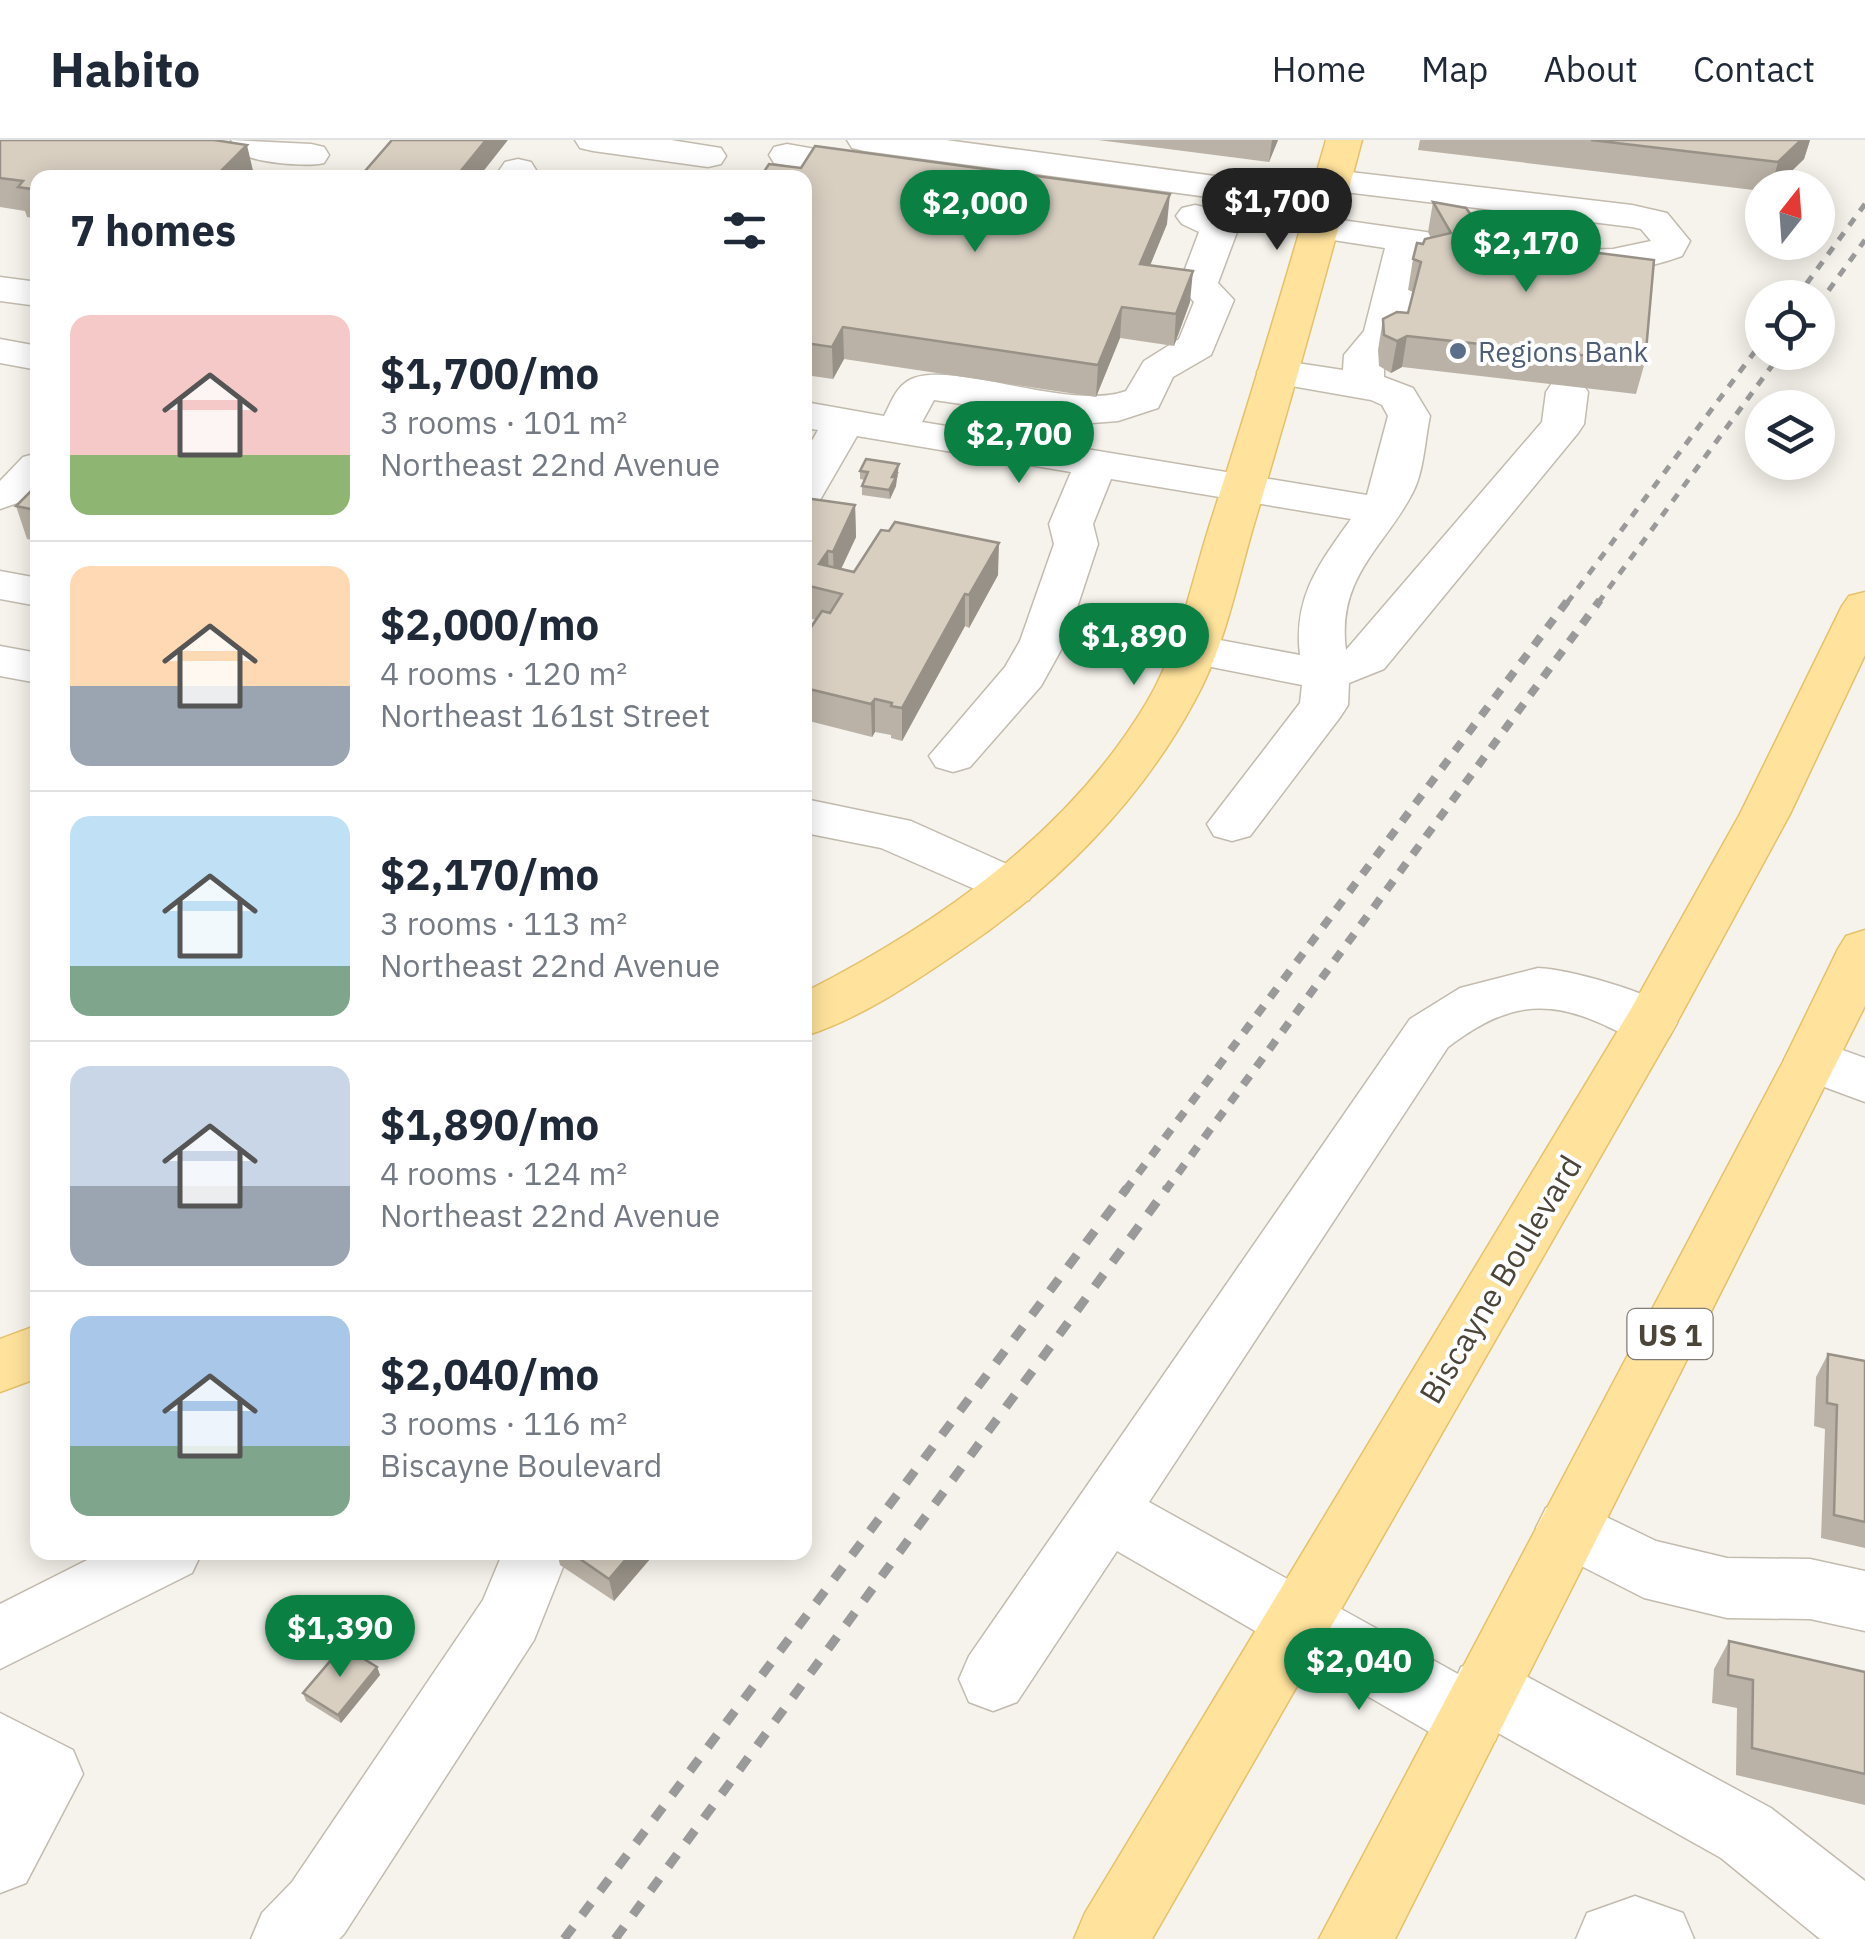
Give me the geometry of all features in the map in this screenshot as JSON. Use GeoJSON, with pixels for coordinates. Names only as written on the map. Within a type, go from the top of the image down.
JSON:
{"type":"FeatureCollection","features":[{"type":"Feature","properties":{"kind":"main road"},"geometry":{"type":"LineString","coordinates":[[812,1012],[917,954],[1011,887],[1086,818],[1138,753],[1171,702],[1193,650],[1245,485],[1344,140]]}},
{"type":"Feature","properties":{"kind":"main road","name":"Biscayne Boulevard"},"geometry":{"type":"LineString","coordinates":[[1110,1939],[1650,1024],[1765,814],[1865,606]]}},
{"type":"Feature","properties":{"kind":"main road","name":"US 1"},"geometry":{"type":"LineString","coordinates":[[1356,1939],[1569,1528],[1839,1071],[1865,948]]}},
{"type":"Feature","properties":{"kind":"main road"},"geometry":{"type":"LineString","coordinates":[[0,1366],[30,1353]]}},
{"type":"Feature","properties":{"kind":"street"},"geometry":{"type":"LineString","coordinates":[[249,140],[255,147],[309,158]]}},
{"type":"Feature","properties":{"kind":"street"},"geometry":{"type":"LineString","coordinates":[[873,141],[1201,201],[1218,232],[1198,285],[1214,300],[1198,346],[1155,369],[1143,399],[1128,408],[1088,411],[925,388],[917,393],[897,430]]}},
{"type":"Feature","properties":{"kind":"street"},"geometry":{"type":"LineString","coordinates":[[600,162],[708,156]]}},
{"type":"Feature","properties":{"kind":"street"},"geometry":{"type":"LineString","coordinates":[[781,157],[837,166],[1201,201],[1632,216],[1654,222],[1670,240],[1669,248],[1658,253],[1594,262],[1525,255]]}},
{"type":"Feature","properties":{"kind":"street"},"geometry":{"type":"LineString","coordinates":[[1327,204],[1420,241],[1384,334],[1364,356],[1363,384]]}},
{"type":"Feature","properties":{"kind":"street"},"geometry":{"type":"LineString","coordinates":[[0,288],[30,293]]}},
{"type":"Feature","properties":{"kind":"street"},"geometry":{"type":"LineString","coordinates":[[1232,824],[1324,706],[1326,675],[1321,635],[1331,580],[1393,490],[1409,416],[1398,397],[1363,384],[1278,372]]}},
{"type":"Feature","properties":{"kind":"street"},"geometry":{"type":"LineString","coordinates":[[1193,650],[1326,675],[1355,666],[1378,651],[1563,424],[1567,392]]}},
{"type":"Feature","properties":{"kind":"street"},"geometry":{"type":"LineString","coordinates":[[957,440],[979,394]]}},
{"type":"Feature","properties":{"kind":"street"},"geometry":{"type":"LineString","coordinates":[[812,464],[824,418],[1245,485],[1382,511]]}},
{"type":"Feature","properties":{"kind":"street"},"geometry":{"type":"LineString","coordinates":[[953,756],[1024,675],[1042,641],[1076,544],[1072,524],[1096,462]]}},
{"type":"Feature","properties":{"kind":"street"},"geometry":{"type":"LineString","coordinates":[[0,496],[17,488],[30,474]]}},
{"type":"Feature","properties":{"kind":"street"},"geometry":{"type":"LineString","coordinates":[[0,584],[30,590]]}},
{"type":"Feature","properties":{"kind":"street"},"geometry":{"type":"LineString","coordinates":[[0,661],[30,667]]}},
{"type":"Feature","properties":{"kind":"street"},"geometry":{"type":"LineString","coordinates":[[812,817],[894,833],[1011,887]]}},
{"type":"Feature","properties":{"kind":"street"},"geometry":{"type":"LineString","coordinates":[[994,1679],[1428,1033],[1453,1013],[1483,1000],[1549,987],[1577,993],[1650,1024]]}},
{"type":"Feature","properties":{"kind":"street"},"geometry":{"type":"LineString","coordinates":[[1108,1512],[1296,1621],[1746,1833],[1865,1928]]}},
{"type":"Feature","properties":{"kind":"street"},"geometry":{"type":"LineString","coordinates":[[1569,1528],[1644,1568],[1727,1588],[1810,1589],[1865,1601]]}},
{"type":"Feature","properties":{"kind":"street"},"geometry":{"type":"LineString","coordinates":[[0,1638],[153,1560]]}},
{"type":"Feature","properties":{"kind":"street"},"geometry":{"type":"LineString","coordinates":[[303,1924],[510,1618],[533,1560]]}},
{"type":"Feature","properties":{"kind":"street"},"geometry":{"type":"LineString","coordinates":[[0,1858],[24,1760]]}},
{"type":"Feature","properties":{"kind":"street"},"geometry":{"type":"LineString","coordinates":[[1613,1939],[1623,1932],[1649,1934],[1657,1939]]}},
{"type":"Feature","properties":{"kind":"building"},"geometry":{"type":"Polygon","coordinates":[[[0,140],[214,140],[247,145],[222,170],[30,170],[30,189],[18,187],[23,181],[0,178],[0,140]]]}},
{"type":"Feature","properties":{"kind":"building"},"geometry":{"type":"Polygon","coordinates":[[[392,140],[486,140],[462,170],[366,170],[392,140]]]}},
{"type":"Feature","properties":{"kind":"building"},"geometry":{"type":"Polygon","coordinates":[[[1591,140],[1801,140],[1778,162],[1591,140]]]}},
{"type":"Feature","properties":{"kind":"building"},"geometry":{"type":"Polygon","coordinates":[[[815,146],[1170,194],[1140,264],[1193,271],[1176,314],[1122,307],[1098,365],[843,327],[832,347],[812,344],[812,170],[765,170],[769,164],[801,168],[815,146]]]}},
{"type":"Feature","properties":{"kind":"building"},"geometry":{"type":"Polygon","coordinates":[[[1433,202],[1466,208],[1488,239],[1654,260],[1645,362],[1407,336],[1397,341],[1384,335],[1383,319],[1397,312],[1408,313],[1421,262],[1413,259],[1417,243],[1451,233],[1433,202]]]}},
{"type":"Feature","properties":{"kind":"building"},"geometry":{"type":"Polygon","coordinates":[[[866,459],[899,464],[889,490],[862,486],[868,472],[860,471],[866,459]]]}},
{"type":"Feature","properties":{"kind":"building"},"geometry":{"type":"Polygon","coordinates":[[[30,492],[30,509],[16,506],[30,492]]]}},
{"type":"Feature","properties":{"kind":"building"},"geometry":{"type":"Polygon","coordinates":[[[812,499],[855,505],[833,552],[828,551],[819,564],[854,572],[881,530],[889,531],[895,522],[999,543],[969,595],[965,594],[902,708],[875,699],[871,704],[812,690],[812,626],[822,611],[830,613],[842,594],[812,587],[812,499]]]}},
{"type":"Feature","properties":{"kind":"building"},"geometry":{"type":"Polygon","coordinates":[[[1828,1354],[1865,1361],[1865,1522],[1834,1515],[1837,1405],[1827,1403],[1828,1354]]]}},
{"type":"Feature","properties":{"kind":"building"},"geometry":{"type":"Polygon","coordinates":[[[582,1560],[625,1560],[609,1579],[582,1560]]]}},
{"type":"Feature","properties":{"kind":"building"},"geometry":{"type":"Polygon","coordinates":[[[1729,1641],[1865,1672],[1865,1774],[1752,1748],[1753,1680],[1728,1675],[1729,1641]]]}},
{"type":"Feature","properties":{"kind":"building"},"geometry":{"type":"Polygon","coordinates":[[[343,1646],[377,1667],[338,1715],[303,1693],[343,1646]]]}},
{"type":"Feature","properties":{"kind":"railway"},"geometry":{"type":"LineString","coordinates":[[1809,280],[1865,204]]}},
{"type":"Feature","properties":{"kind":"railway"},"geometry":{"type":"LineString","coordinates":[[1835,281],[1865,240]]}},
{"type":"Feature","properties":{"kind":"railway"},"geometry":{"type":"LineString","coordinates":[[1567,603],[1745,365]]}},
{"type":"Feature","properties":{"kind":"railway"},"geometry":{"type":"LineString","coordinates":[[1598,603],[1769,370]]}},
{"type":"Feature","properties":{"kind":"railway"},"geometry":{"type":"LineString","coordinates":[[1125,1191],[1568,600]]}},
{"type":"Feature","properties":{"kind":"railway"},"geometry":{"type":"LineString","coordinates":[[1165,1191],[1600,600]]}},
{"type":"Feature","properties":{"kind":"railway"},"geometry":{"type":"LineString","coordinates":[[564,1939],[1127,1188]]}},
{"type":"Feature","properties":{"kind":"railway"},"geometry":{"type":"LineString","coordinates":[[615,1939],[1167,1188]]}},
{"type":"Feature","properties":{"kind":"place","name":"Regions Bank"},"geometry":{"type":"Point","coordinates":[1458,351]}}]}
